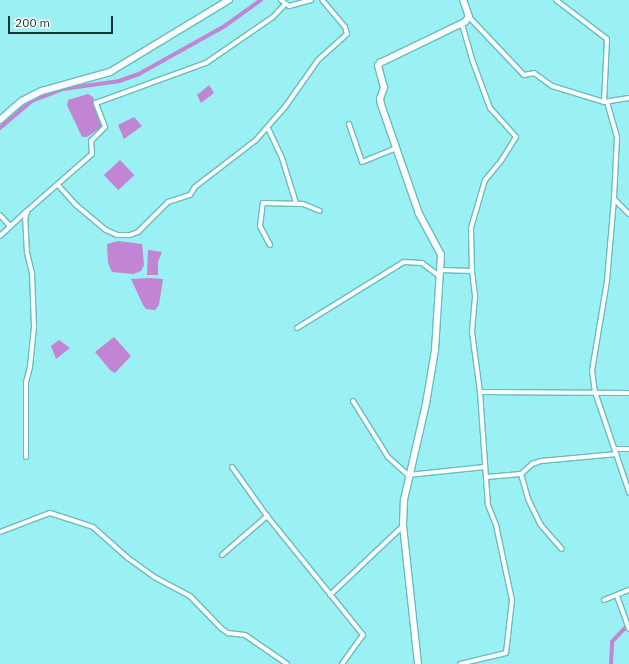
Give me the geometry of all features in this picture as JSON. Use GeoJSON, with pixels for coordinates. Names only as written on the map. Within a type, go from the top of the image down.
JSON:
{"type":"FeatureCollection","features":[{"type":"Feature","properties":{"kind":"main road"},"geometry":{"type":"LineString","coordinates":[[0,120],[22,101],[42,91],[110,72],[229,0]]}},
{"type":"Feature","properties":{"kind":"main road"},"geometry":{"type":"LineString","coordinates":[[418,664],[403,526],[408,475],[420,436],[435,350],[441,255],[419,214],[396,148],[380,99],[384,88],[378,70],[380,62],[462,24],[469,17],[464,0]]}},
{"type":"Feature","properties":{"kind":"street"},"geometry":{"type":"LineString","coordinates":[[281,0],[284,5]]}},
{"type":"Feature","properties":{"kind":"street"},"geometry":{"type":"LineString","coordinates":[[284,5],[289,6],[310,0]]}},
{"type":"Feature","properties":{"kind":"street"},"geometry":{"type":"LineString","coordinates":[[58,185],[76,205],[106,230],[117,235],[130,236],[138,232],[168,202],[194,191],[195,187],[268,128],[318,60],[347,34],[345,27],[322,0]]}},
{"type":"Feature","properties":{"kind":"street"},"geometry":{"type":"LineString","coordinates":[[556,0],[607,39],[605,102],[618,137],[607,281],[592,371],[595,392],[617,451],[629,492]]}},
{"type":"Feature","properties":{"kind":"street"},"geometry":{"type":"LineString","coordinates":[[0,236],[92,154],[91,141],[104,130],[96,103],[206,63],[273,17],[284,5]]}},
{"type":"Feature","properties":{"kind":"street"},"geometry":{"type":"LineString","coordinates":[[469,17],[524,75],[534,73],[552,86],[605,102],[629,98]]}},
{"type":"Feature","properties":{"kind":"street"},"geometry":{"type":"LineString","coordinates":[[460,664],[506,652],[512,600],[496,525],[488,504],[480,392],[472,332],[475,297],[472,270],[471,228],[485,180],[516,139],[490,108],[473,62],[462,24]]}},
{"type":"Feature","properties":{"kind":"street"},"geometry":{"type":"LineString","coordinates":[[349,124],[362,162],[396,148]]}},
{"type":"Feature","properties":{"kind":"street"},"geometry":{"type":"LineString","coordinates":[[268,128],[282,158],[296,203]]}},
{"type":"Feature","properties":{"kind":"street"},"geometry":{"type":"LineString","coordinates":[[614,199],[629,214]]}},
{"type":"Feature","properties":{"kind":"street"},"geometry":{"type":"LineString","coordinates":[[270,245],[260,226],[263,204],[279,202],[291,205],[296,203],[320,211]]}},
{"type":"Feature","properties":{"kind":"street"},"geometry":{"type":"LineString","coordinates":[[26,457],[26,382],[30,367],[34,327],[32,273],[26,233],[27,211]]}},
{"type":"Feature","properties":{"kind":"street"},"geometry":{"type":"LineString","coordinates":[[0,215],[10,226]]}},
{"type":"Feature","properties":{"kind":"street"},"geometry":{"type":"LineString","coordinates":[[297,328],[365,284],[404,262],[422,263],[440,273],[472,270]]}},
{"type":"Feature","properties":{"kind":"street"},"geometry":{"type":"LineString","coordinates":[[480,392],[629,393]]}},
{"type":"Feature","properties":{"kind":"street"},"geometry":{"type":"LineString","coordinates":[[353,401],[388,457],[408,475],[485,467]]}},
{"type":"Feature","properties":{"kind":"street"},"geometry":{"type":"LineString","coordinates":[[487,477],[521,474],[532,464],[541,461],[629,449]]}},
{"type":"Feature","properties":{"kind":"street"},"geometry":{"type":"LineString","coordinates":[[232,467],[267,516],[363,635],[342,664]]}},
{"type":"Feature","properties":{"kind":"street"},"geometry":{"type":"LineString","coordinates":[[521,474],[528,499],[540,524],[562,549]]}},
{"type":"Feature","properties":{"kind":"street"},"geometry":{"type":"LineString","coordinates":[[0,532],[50,513],[93,527],[133,562],[156,578],[190,596],[221,628],[228,632],[244,635],[287,664]]}},
{"type":"Feature","properties":{"kind":"street"},"geometry":{"type":"LineString","coordinates":[[222,555],[267,516]]}},
{"type":"Feature","properties":{"kind":"street"},"geometry":{"type":"LineString","coordinates":[[330,595],[403,526]]}},
{"type":"Feature","properties":{"kind":"street"},"geometry":{"type":"LineString","coordinates":[[604,600],[629,590]]}},
{"type":"Feature","properties":{"kind":"street"},"geometry":{"type":"LineString","coordinates":[[617,596],[629,629]]}},
{"type":"Feature","properties":{"kind":"shaded area"},"geometry":{"type":"Polygon","coordinates":[[[209,85],[214,93],[201,103],[197,95],[209,85]]]}},
{"type":"Feature","properties":{"kind":"shaded area"},"geometry":{"type":"Polygon","coordinates":[[[88,94],[93,97],[103,126],[87,137],[82,137],[67,105],[68,100],[88,94]]]}},
{"type":"Feature","properties":{"kind":"shaded area"},"geometry":{"type":"Polygon","coordinates":[[[134,117],[142,126],[124,139],[118,125],[134,117]]]}},
{"type":"Feature","properties":{"kind":"shaded area"},"geometry":{"type":"Polygon","coordinates":[[[120,160],[134,175],[118,190],[104,175],[120,160]]]}},
{"type":"Feature","properties":{"kind":"shaded area"},"geometry":{"type":"Polygon","coordinates":[[[118,241],[142,244],[144,265],[141,271],[133,274],[112,272],[108,263],[107,244],[118,241]]]}},
{"type":"Feature","properties":{"kind":"shaded area"},"geometry":{"type":"Polygon","coordinates":[[[148,250],[162,252],[158,262],[158,275],[147,275],[148,250]]]}},
{"type":"Feature","properties":{"kind":"shaded area"},"geometry":{"type":"Polygon","coordinates":[[[131,279],[163,279],[159,305],[155,310],[146,309],[131,279]]]}},
{"type":"Feature","properties":{"kind":"shaded area"},"geometry":{"type":"Polygon","coordinates":[[[114,337],[131,356],[115,373],[110,370],[95,352],[114,337]]]}},
{"type":"Feature","properties":{"kind":"shaded area"},"geometry":{"type":"Polygon","coordinates":[[[59,340],[70,348],[56,359],[51,346],[59,340]]]}},
{"type":"Feature","properties":{"kind":"waterway"},"geometry":{"type":"LineString","coordinates":[[0,128],[32,101],[63,89],[119,81],[139,74],[225,26],[261,0]]}},
{"type":"Feature","properties":{"kind":"waterway"},"geometry":{"type":"LineString","coordinates":[[611,664],[612,642],[629,624]]}}]}
